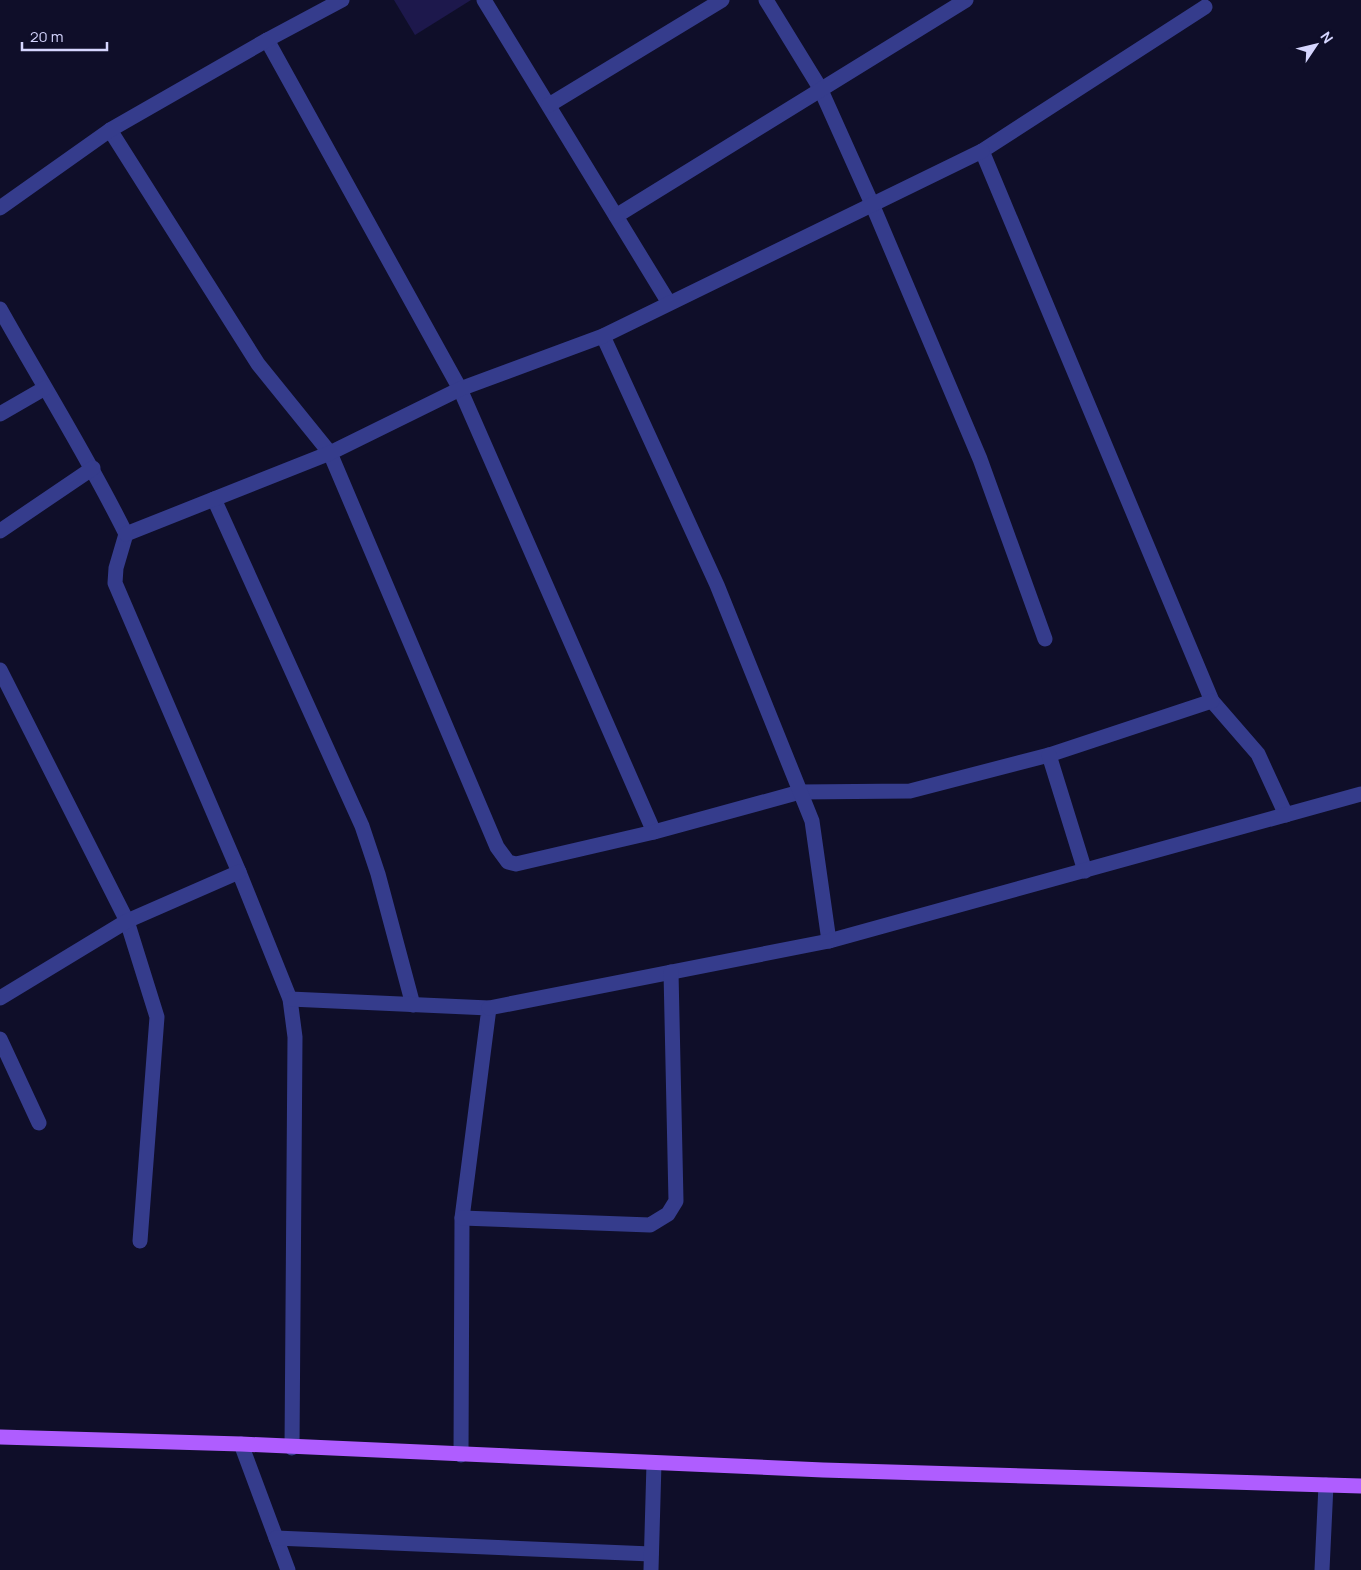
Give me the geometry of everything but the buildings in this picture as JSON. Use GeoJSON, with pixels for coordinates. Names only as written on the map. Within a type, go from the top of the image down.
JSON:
{"type":"FeatureCollection","features":[{"type":"Feature","properties":{"kind":"main road"},"geometry":{"type":"LineString","coordinates":[[0,1437],[241,1444],[292,1448],[654,1463],[1361,1486]]}},
{"type":"Feature","properties":{"kind":"street"},"geometry":{"type":"LineString","coordinates":[[0,208],[110,130],[266,40],[342,0]]}},
{"type":"Feature","properties":{"kind":"street"},"geometry":{"type":"LineString","coordinates":[[484,0],[669,303]]}},
{"type":"Feature","properties":{"kind":"street"},"geometry":{"type":"LineString","coordinates":[[549,105],[722,0]]}},
{"type":"Feature","properties":{"kind":"street"},"geometry":{"type":"LineString","coordinates":[[766,0],[820,88],[872,204],[980,459],[1045,639]]}},
{"type":"Feature","properties":{"kind":"street"},"geometry":{"type":"LineString","coordinates":[[616,216],[820,88],[966,0]]}},
{"type":"Feature","properties":{"kind":"street"},"geometry":{"type":"LineString","coordinates":[[126,534],[330,453],[460,389],[603,336],[982,151],[1205,8]]}},
{"type":"Feature","properties":{"kind":"street"},"geometry":{"type":"LineString","coordinates":[[266,40],[460,389],[654,832]]}},
{"type":"Feature","properties":{"kind":"street"},"geometry":{"type":"LineString","coordinates":[[110,130],[258,364],[330,453],[503,856],[508,862],[516,864],[654,832],[800,792],[910,791],[1049,755],[1212,701]]}},
{"type":"Feature","properties":{"kind":"street"},"geometry":{"type":"LineString","coordinates":[[982,151],[1212,701],[1258,754],[1286,815]]}},
{"type":"Feature","properties":{"kind":"street"},"geometry":{"type":"LineString","coordinates":[[0,309],[93,468],[126,534],[116,568],[115,583],[239,872],[290,999],[295,1037],[292,1448]]}},
{"type":"Feature","properties":{"kind":"street"},"geometry":{"type":"LineString","coordinates":[[603,336],[717,585],[812,821],[829,941]]}},
{"type":"Feature","properties":{"kind":"street"},"geometry":{"type":"LineString","coordinates":[[0,414],[45,388]]}},
{"type":"Feature","properties":{"kind":"street"},"geometry":{"type":"LineString","coordinates":[[0,531],[93,468]]}},
{"type":"Feature","properties":{"kind":"street"},"geometry":{"type":"LineString","coordinates":[[214,499],[362,826],[378,874],[413,1005]]}},
{"type":"Feature","properties":{"kind":"street"},"geometry":{"type":"LineString","coordinates":[[0,670],[127,921],[157,1017],[140,1241]]}},
{"type":"Feature","properties":{"kind":"street"},"geometry":{"type":"LineString","coordinates":[[1049,755],[1085,871]]}},
{"type":"Feature","properties":{"kind":"street"},"geometry":{"type":"LineString","coordinates":[[290,999],[489,1008],[829,941],[1361,794]]}},
{"type":"Feature","properties":{"kind":"street"},"geometry":{"type":"LineString","coordinates":[[0,998],[127,921],[239,872]]}},
{"type":"Feature","properties":{"kind":"street"},"geometry":{"type":"LineString","coordinates":[[462,1218],[650,1226],[668,1214],[676,1201],[671,972]]}},
{"type":"Feature","properties":{"kind":"street"},"geometry":{"type":"LineString","coordinates":[[460,1455],[462,1218],[489,1008]]}},
{"type":"Feature","properties":{"kind":"street"},"geometry":{"type":"LineString","coordinates":[[0,1039],[39,1123]]}},
{"type":"Feature","properties":{"kind":"street"},"geometry":{"type":"LineString","coordinates":[[241,1444],[288,1570]]}},
{"type":"Feature","properties":{"kind":"street"},"geometry":{"type":"LineString","coordinates":[[651,1570],[654,1463]]}},
{"type":"Feature","properties":{"kind":"street"},"geometry":{"type":"LineString","coordinates":[[1322,1570],[1326,1485]]}},
{"type":"Feature","properties":{"kind":"street"},"geometry":{"type":"LineString","coordinates":[[276,1538],[651,1554]]}}]}
